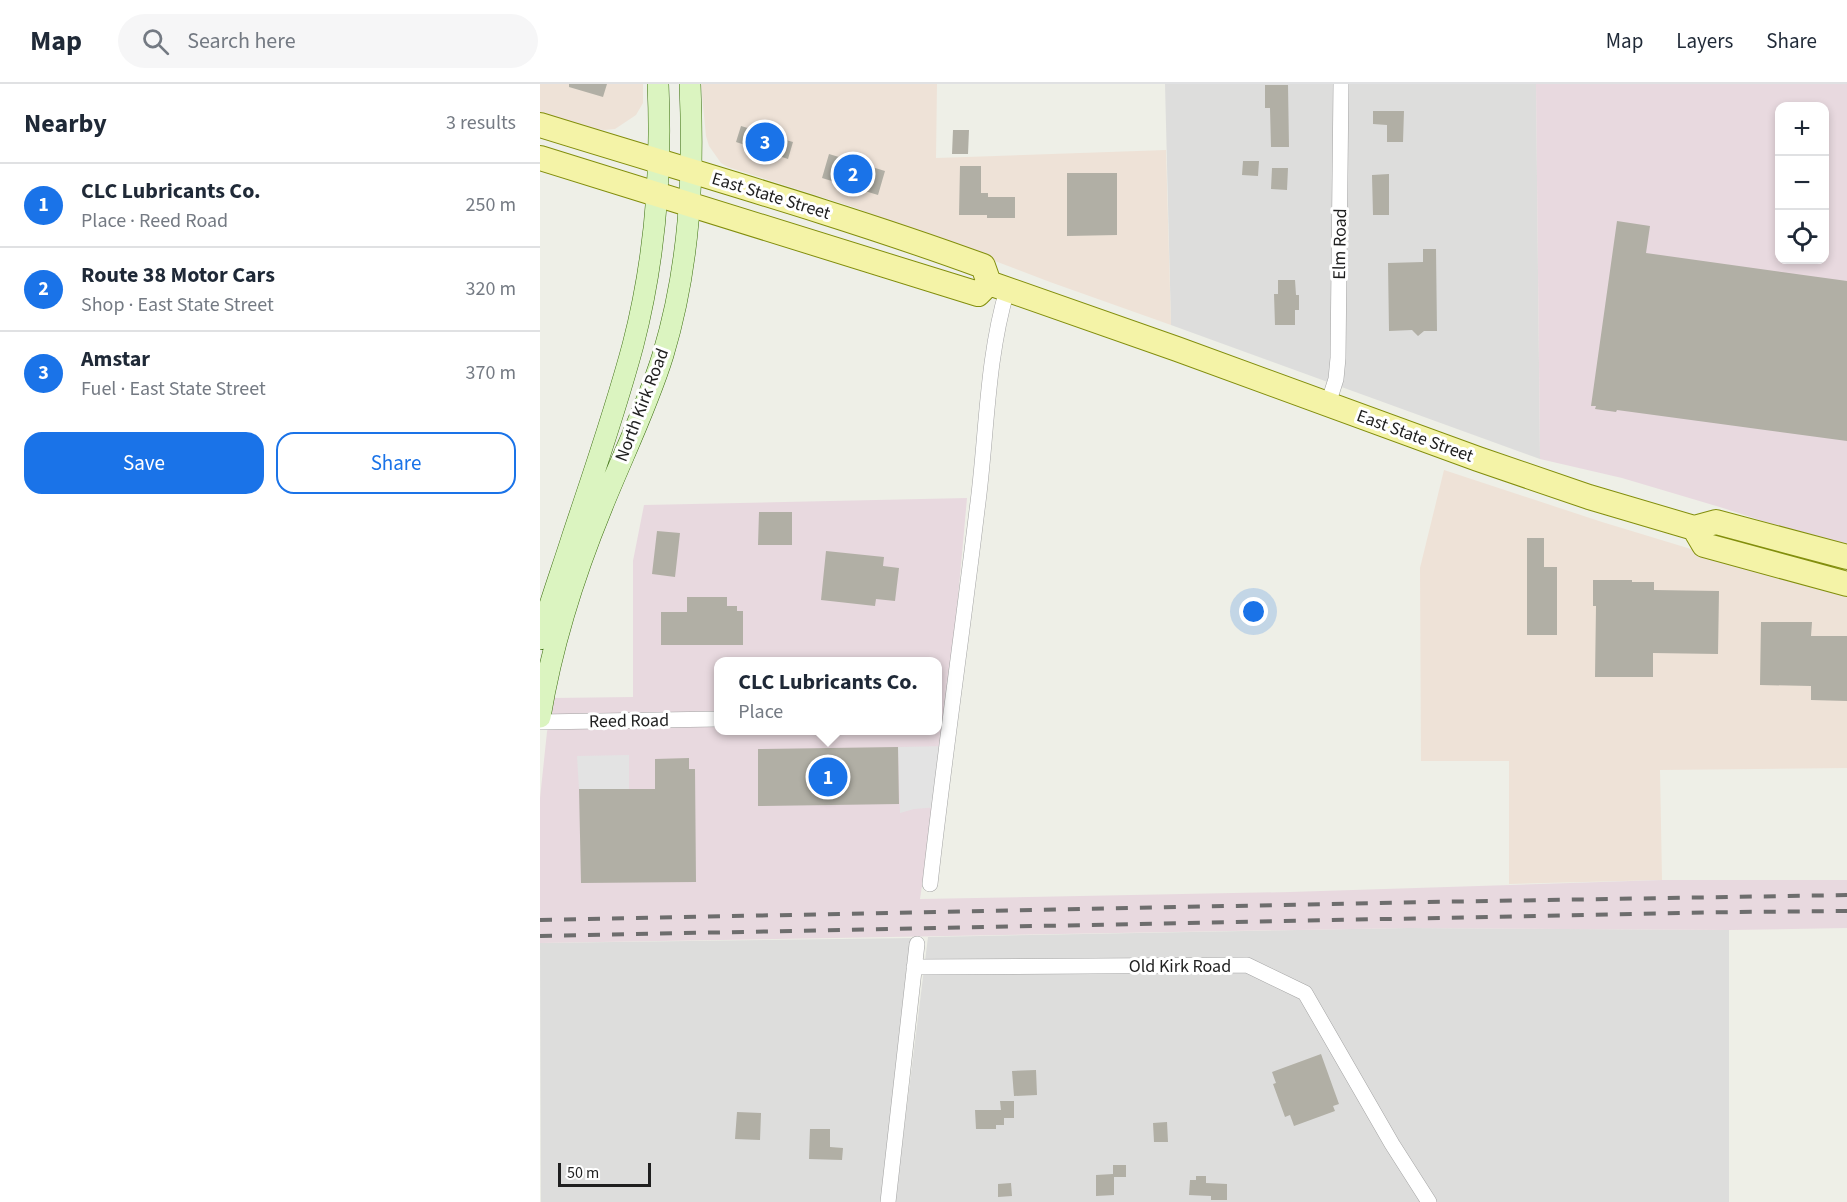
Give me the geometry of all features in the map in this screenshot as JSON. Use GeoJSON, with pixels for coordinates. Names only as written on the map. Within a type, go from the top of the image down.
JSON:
{"type":"FeatureCollection","features":[{"type":"Feature","properties":{"kind":"main road","name":"East State Street"},"geometry":{"type":"LineString","coordinates":[[540,125],[886,233],[983,266],[998,286],[1589,497],[1694,528],[1716,522],[1847,557]]}},
{"type":"Feature","properties":{"kind":"main road","name":"East State Street"},"geometry":{"type":"LineString","coordinates":[[540,158],[978,294],[998,286]]}},
{"type":"Feature","properties":{"kind":"main road"},"geometry":{"type":"LineString","coordinates":[[1694,528],[1704,544],[1847,584]]}},
{"type":"Feature","properties":{"kind":"street","name":"North Kirk Road"},"geometry":{"type":"LineString","coordinates":[[540,717],[559,629],[572,583],[580,539],[639,319],[652,254],[660,119],[658,84]]}},
{"type":"Feature","properties":{"kind":"street","name":"North Kirk Road"},"geometry":{"type":"LineString","coordinates":[[540,639],[551,600],[641,414],[662,357],[679,284],[690,204],[690,84]]}},
{"type":"Feature","properties":{"kind":"street","name":"Elm Road"},"geometry":{"type":"LineString","coordinates":[[1328,404],[1336,379],[1338,358],[1341,84]]}},
{"type":"Feature","properties":{"kind":"street"},"geometry":{"type":"LineString","coordinates":[[930,884],[944,716],[978,507],[998,319],[998,286]]}},
{"type":"Feature","properties":{"kind":"street","name":"Reed Road"},"geometry":{"type":"LineString","coordinates":[[540,722],[714,719]]}},
{"type":"Feature","properties":{"kind":"street"},"geometry":{"type":"LineString","coordinates":[[888,1202],[917,944]]}},
{"type":"Feature","properties":{"kind":"street","name":"Old Kirk Road"},"geometry":{"type":"LineString","coordinates":[[914,967],[1247,965],[1305,993],[1392,1144],[1429,1202]]}},
{"type":"Feature","properties":{"kind":"shaded area"},"geometry":{"type":"Polygon","coordinates":[[[540,84],[643,84],[643,103],[636,115],[615,129],[589,128],[540,115],[540,84]]]}},
{"type":"Feature","properties":{"kind":"shaded area"},"geometry":{"type":"Polygon","coordinates":[[[701,84],[937,84],[936,158],[1166,150],[1171,325],[853,207],[728,167],[721,163],[709,146],[701,84]]]}},
{"type":"Feature","properties":{"kind":"shaded area"},"geometry":{"type":"Polygon","coordinates":[[[1165,84],[1536,84],[1540,459],[1171,325],[1165,84]]]}},
{"type":"Feature","properties":{"kind":"shaded area"},"geometry":{"type":"Polygon","coordinates":[[[1536,84],[1847,84],[1847,549],[1622,478],[1540,459],[1536,84]]]}},
{"type":"Feature","properties":{"kind":"shaded area"},"geometry":{"type":"Polygon","coordinates":[[[1444,470],[1714,556],[1847,592],[1847,768],[1660,770],[1662,880],[1509,884],[1509,761],[1421,761],[1420,568],[1444,470]]]}},
{"type":"Feature","properties":{"kind":"shaded area"},"geometry":{"type":"Polygon","coordinates":[[[967,498],[948,709],[920,899],[1290,892],[1662,880],[1847,880],[1847,928],[1729,930],[1408,928],[540,943],[540,798],[553,698],[633,697],[633,561],[644,505],[967,498]]]}},
{"type":"Feature","properties":{"kind":"shaded area"},"geometry":{"type":"Polygon","coordinates":[[[947,746],[938,807],[900,813],[898,747],[947,746]]]}},
{"type":"Feature","properties":{"kind":"shaded area"},"geometry":{"type":"Polygon","coordinates":[[[629,755],[629,789],[579,789],[577,756],[629,755]]]}},
{"type":"Feature","properties":{"kind":"shaded area"},"geometry":{"type":"Polygon","coordinates":[[[1408,928],[1729,930],[1729,1202],[895,1202],[928,937],[1408,928]]]}},
{"type":"Feature","properties":{"kind":"shaded area"},"geometry":{"type":"Polygon","coordinates":[[[913,938],[882,1202],[541,1202],[540,943],[913,938]]]}},
{"type":"Feature","properties":{"kind":"building"},"geometry":{"type":"Polygon","coordinates":[[[569,84],[607,84],[603,97],[569,87],[569,84]]]}},
{"type":"Feature","properties":{"kind":"building"},"geometry":{"type":"Polygon","coordinates":[[[1265,85],[1288,85],[1289,147],[1271,147],[1270,108],[1265,108],[1265,85]]]}},
{"type":"Feature","properties":{"kind":"building"},"geometry":{"type":"Polygon","coordinates":[[[1373,111],[1404,111],[1403,142],[1387,142],[1387,125],[1373,124],[1373,111]]]}},
{"type":"Feature","properties":{"kind":"building"},"geometry":{"type":"Polygon","coordinates":[[[764,122],[775,126],[772,136],[793,142],[788,159],[736,142],[741,126],[761,132],[764,122]]]}},
{"type":"Feature","properties":{"kind":"building"},"geometry":{"type":"Polygon","coordinates":[[[953,130],[969,130],[968,154],[952,154],[953,130]]]}},
{"type":"Feature","properties":{"kind":"building"},"geometry":{"type":"Polygon","coordinates":[[[829,154],[885,171],[878,195],[822,178],[829,154]]]}},
{"type":"Feature","properties":{"kind":"building"},"geometry":{"type":"Polygon","coordinates":[[[1243,161],[1259,161],[1258,176],[1242,175],[1243,161]]]}},
{"type":"Feature","properties":{"kind":"building"},"geometry":{"type":"Polygon","coordinates":[[[960,166],[981,166],[981,193],[988,193],[988,197],[1015,197],[1015,218],[959,215],[960,166]]]}},
{"type":"Feature","properties":{"kind":"building"},"geometry":{"type":"Polygon","coordinates":[[[1272,168],[1288,168],[1287,190],[1271,189],[1272,168]]]}},
{"type":"Feature","properties":{"kind":"building"},"geometry":{"type":"Polygon","coordinates":[[[1067,173],[1117,173],[1117,235],[1067,236],[1067,173]]]}},
{"type":"Feature","properties":{"kind":"building"},"geometry":{"type":"Polygon","coordinates":[[[1389,174],[1389,215],[1373,215],[1372,175],[1389,174]]]}},
{"type":"Feature","properties":{"kind":"building"},"geometry":{"type":"Polygon","coordinates":[[[1617,221],[1650,226],[1646,253],[1847,281],[1847,441],[1617,410],[1616,412],[1595,409],[1596,406],[1591,406],[1617,221]]]}},
{"type":"Feature","properties":{"kind":"building"},"geometry":{"type":"Polygon","coordinates":[[[1423,249],[1436,249],[1437,331],[1424,331],[1418,336],[1412,330],[1389,331],[1388,263],[1423,262],[1423,249]]]}},
{"type":"Feature","properties":{"kind":"building"},"geometry":{"type":"Polygon","coordinates":[[[1278,280],[1295,280],[1296,295],[1299,295],[1299,310],[1295,310],[1295,325],[1275,325],[1274,294],[1278,294],[1278,280]]]}},
{"type":"Feature","properties":{"kind":"building"},"geometry":{"type":"Polygon","coordinates":[[[759,512],[792,512],[792,545],[758,545],[759,512]]]}},
{"type":"Feature","properties":{"kind":"building"},"geometry":{"type":"Polygon","coordinates":[[[657,531],[680,533],[675,577],[652,574],[657,531]]]}},
{"type":"Feature","properties":{"kind":"building"},"geometry":{"type":"Polygon","coordinates":[[[1527,538],[1544,538],[1544,567],[1557,567],[1557,635],[1527,635],[1527,538]]]}},
{"type":"Feature","properties":{"kind":"building"},"geometry":{"type":"Polygon","coordinates":[[[826,551],[884,557],[883,566],[899,568],[895,601],[876,599],[875,606],[821,600],[826,551]]]}},
{"type":"Feature","properties":{"kind":"building"},"geometry":{"type":"Polygon","coordinates":[[[1593,580],[1654,582],[1654,590],[1719,591],[1718,654],[1653,653],[1653,677],[1595,677],[1596,606],[1593,606],[1593,580]]]}},
{"type":"Feature","properties":{"kind":"building"},"geometry":{"type":"Polygon","coordinates":[[[687,597],[727,597],[727,606],[737,606],[737,611],[743,611],[743,645],[661,645],[661,612],[687,612],[687,597]]]}},
{"type":"Feature","properties":{"kind":"building"},"geometry":{"type":"Polygon","coordinates":[[[1761,622],[1812,622],[1811,636],[1847,636],[1847,701],[1811,700],[1811,686],[1760,685],[1761,622]]]}},
{"type":"Feature","properties":{"kind":"building"},"geometry":{"type":"Polygon","coordinates":[[[898,747],[899,804],[758,806],[758,749],[898,747]]]}},
{"type":"Feature","properties":{"kind":"building"},"geometry":{"type":"Polygon","coordinates":[[[689,758],[689,769],[695,769],[696,882],[581,883],[579,789],[655,789],[655,759],[689,758]]]}},
{"type":"Feature","properties":{"kind":"building"},"geometry":{"type":"Polygon","coordinates":[[[1321,1054],[1339,1104],[1333,1106],[1335,1111],[1294,1126],[1290,1115],[1285,1117],[1273,1084],[1276,1083],[1272,1072],[1321,1054]]]}},
{"type":"Feature","properties":{"kind":"building"},"geometry":{"type":"Polygon","coordinates":[[[1036,1070],[1037,1095],[1014,1096],[1012,1071],[1036,1070]]]}},
{"type":"Feature","properties":{"kind":"building"},"geometry":{"type":"Polygon","coordinates":[[[1000,1101],[1014,1101],[1014,1118],[1004,1118],[1004,1125],[996,1125],[996,1129],[976,1129],[975,1110],[1001,1110],[1000,1101]]]}},
{"type":"Feature","properties":{"kind":"building"},"geometry":{"type":"Polygon","coordinates":[[[737,1112],[761,1113],[760,1140],[735,1139],[737,1112]]]}},
{"type":"Feature","properties":{"kind":"building"},"geometry":{"type":"Polygon","coordinates":[[[1167,1122],[1168,1142],[1154,1142],[1153,1123],[1167,1122]]]}},
{"type":"Feature","properties":{"kind":"building"},"geometry":{"type":"Polygon","coordinates":[[[810,1129],[830,1129],[830,1147],[843,1148],[842,1160],[809,1159],[810,1129]]]}},
{"type":"Feature","properties":{"kind":"building"},"geometry":{"type":"Polygon","coordinates":[[[1113,1165],[1126,1165],[1126,1177],[1114,1177],[1114,1195],[1096,1196],[1096,1175],[1113,1174],[1113,1165]]]}},
{"type":"Feature","properties":{"kind":"building"},"geometry":{"type":"Polygon","coordinates":[[[1196,1176],[1206,1176],[1206,1183],[1227,1184],[1227,1200],[1211,1200],[1211,1196],[1189,1195],[1190,1180],[1196,1180],[1196,1176]]]}},
{"type":"Feature","properties":{"kind":"building"},"geometry":{"type":"Polygon","coordinates":[[[1011,1183],[1012,1196],[998,1197],[998,1184],[1011,1183]]]}},
{"type":"Feature","properties":{"kind":"railway"},"geometry":{"type":"LineString","coordinates":[[540,920],[1847,895]]}},
{"type":"Feature","properties":{"kind":"railway"},"geometry":{"type":"LineString","coordinates":[[540,936],[1847,911]]}},
{"type":"Feature","properties":{"kind":"place","name":"Amstar"},"geometry":{"type":"Point","coordinates":[765,142]}},
{"type":"Feature","properties":{"kind":"place","name":"Route 38 Motor Cars"},"geometry":{"type":"Point","coordinates":[853,174]}},
{"type":"Feature","properties":{"kind":"place","name":"CLC Lubricants Co."},"geometry":{"type":"Point","coordinates":[828,777]}}]}
